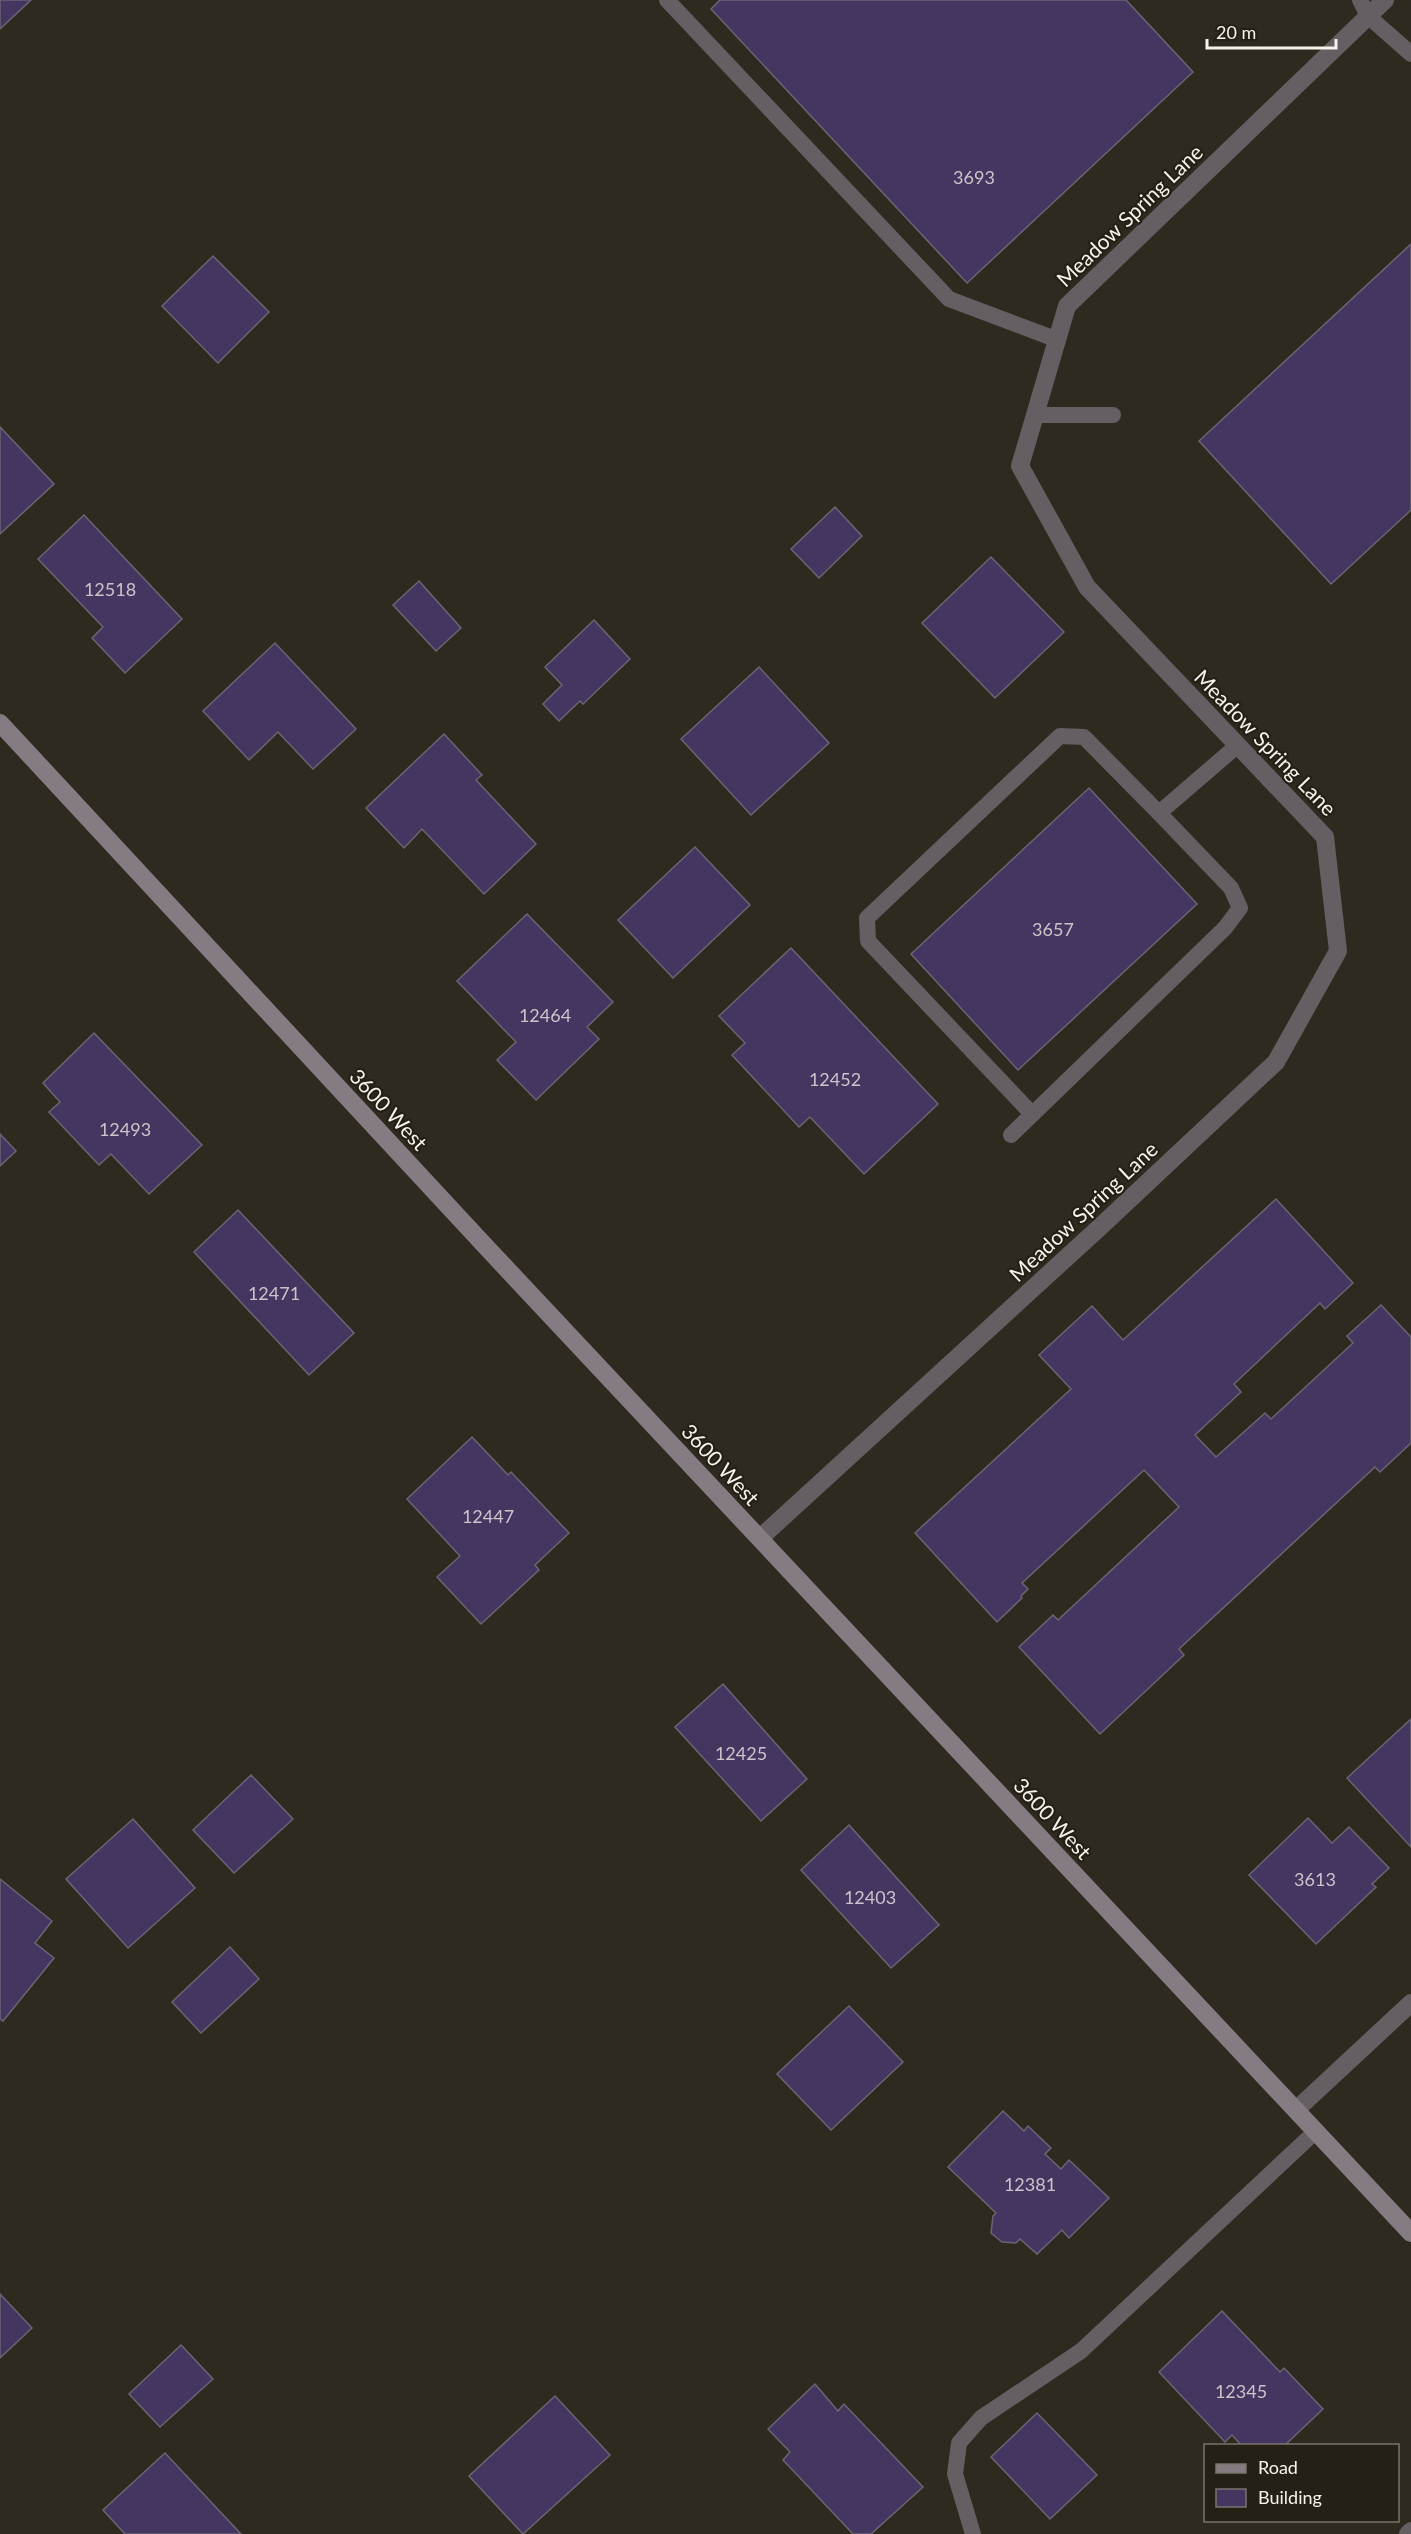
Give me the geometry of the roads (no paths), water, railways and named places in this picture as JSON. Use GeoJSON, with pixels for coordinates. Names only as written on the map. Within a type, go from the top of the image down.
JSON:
{"type":"FeatureCollection","features":[{"type":"Feature","properties":{"kind":"main road","name":"3600 West"},"geometry":{"type":"LineString","coordinates":[[0,723],[1411,2233]]}},
{"type":"Feature","properties":{"kind":"street","name":"Meadow Spring Lane"},"geometry":{"type":"LineString","coordinates":[[760,1538],[1100,1227],[1276,1062],[1338,951],[1325,837],[1087,587],[1020,466],[1067,306],[1364,8],[1385,0]]}},
{"type":"Feature","properties":{"kind":"street"},"geometry":{"type":"LineString","coordinates":[[1296,2110],[1411,2002]]}},
{"type":"Feature","properties":{"kind":"lane"},"geometry":{"type":"LineString","coordinates":[[667,0],[949,298],[1058,340]]}},
{"type":"Feature","properties":{"kind":"lane"},"geometry":{"type":"LineString","coordinates":[[1364,8],[1411,54]]}},
{"type":"Feature","properties":{"kind":"lane"},"geometry":{"type":"LineString","coordinates":[[1036,415],[1113,415]]}},
{"type":"Feature","properties":{"kind":"lane"},"geometry":{"type":"LineString","coordinates":[[1011,1135],[1225,928],[1240,908],[1231,888],[1084,737],[1060,736],[867,918],[868,941],[1032,1114]]}},
{"type":"Feature","properties":{"kind":"lane"},"geometry":{"type":"LineString","coordinates":[[1159,813],[1238,745]]}},
{"type":"Feature","properties":{"kind":"lane"},"geometry":{"type":"LineString","coordinates":[[972,2534],[956,2474],[959,2443],[981,2418],[1081,2351],[1316,2131]]}}]}
